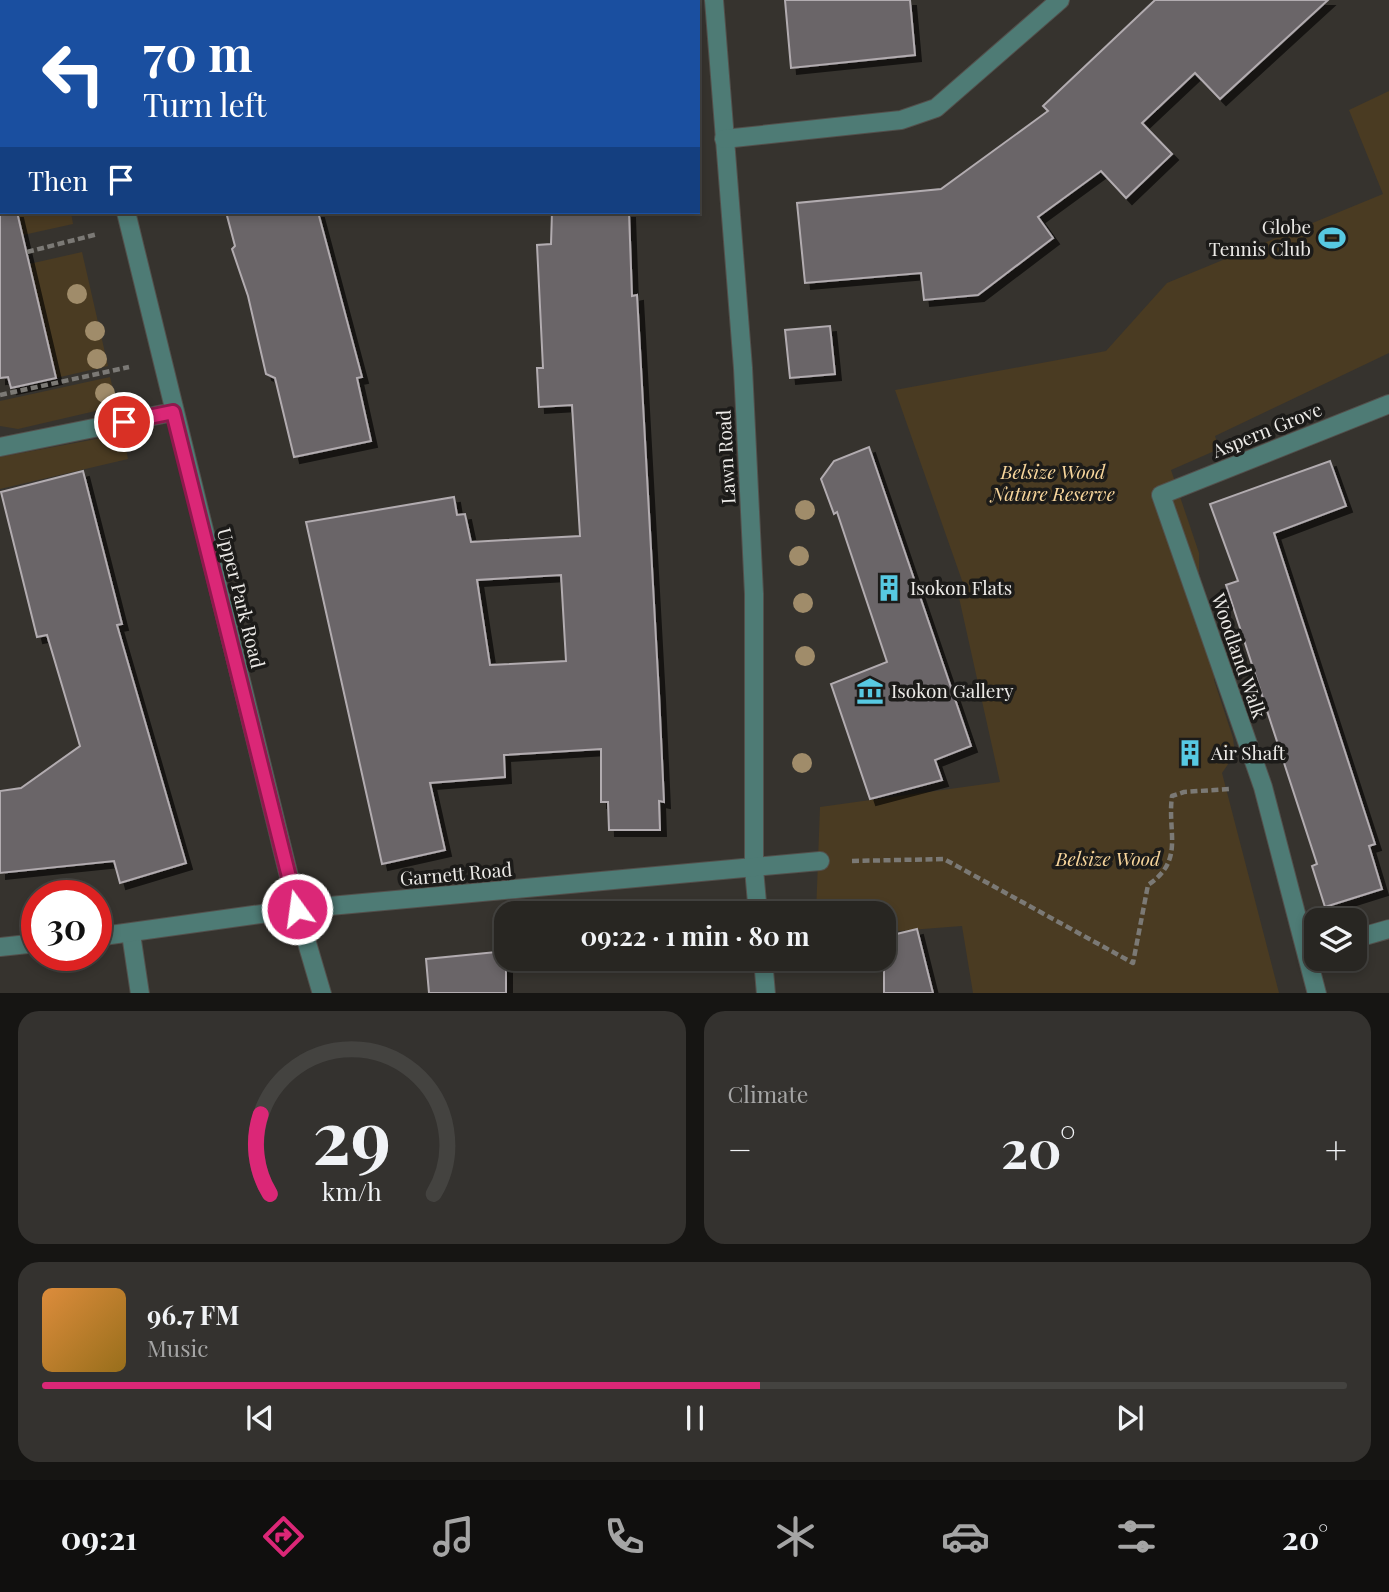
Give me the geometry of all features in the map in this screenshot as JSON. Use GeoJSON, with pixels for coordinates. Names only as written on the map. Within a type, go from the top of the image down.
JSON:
{"type":"FeatureCollection","features":[{"type":"Feature","properties":{"kind":"street","name":"Lawn Road"},"geometry":{"type":"LineString","coordinates":[[714,0],[743,368],[753,580],[754,869],[757,901]]}},
{"type":"Feature","properties":{"kind":"street"},"geometry":{"type":"LineString","coordinates":[[724,139],[862,126],[901,120],[936,108],[1060,0]]}},
{"type":"Feature","properties":{"kind":"street","name":"Upper Park Road"},"geometry":{"type":"LineString","coordinates":[[126,214],[297,909],[322,993]]}},
{"type":"Feature","properties":{"kind":"street","name":"Aspern Grove"},"geometry":{"type":"LineString","coordinates":[[1161,495],[1381,407]]}},
{"type":"Feature","properties":{"kind":"street"},"geometry":{"type":"LineString","coordinates":[[0,447],[173,412]]}},
{"type":"Feature","properties":{"kind":"street","name":"Woodland Walk"},"geometry":{"type":"LineString","coordinates":[[1161,495],[1263,787],[1304,925]]}},
{"type":"Feature","properties":{"kind":"street","name":"Garnett Road"},"geometry":{"type":"LineString","coordinates":[[112,936],[297,909],[820,861]]}},
{"type":"Feature","properties":{"kind":"street"},"geometry":{"type":"LineString","coordinates":[[1367,935],[1389,929]]}},
{"type":"Feature","properties":{"kind":"street"},"geometry":{"type":"LineString","coordinates":[[131,934],[140,993]]}},
{"type":"Feature","properties":{"kind":"street"},"geometry":{"type":"LineString","coordinates":[[0,947],[21,945]]}},
{"type":"Feature","properties":{"kind":"street"},"geometry":{"type":"LineString","coordinates":[[764,971],[766,993]]}},
{"type":"Feature","properties":{"kind":"street","name":"Woodland Walk"},"geometry":{"type":"LineString","coordinates":[[1314,971],[1317,993]]}},
{"type":"Feature","properties":{"kind":"path"},"geometry":{"type":"LineString","coordinates":[[27,253],[75,238]]}},
{"type":"Feature","properties":{"kind":"path"},"geometry":{"type":"LineString","coordinates":[[0,395],[161,360]]}},
{"type":"Feature","properties":{"kind":"path"},"geometry":{"type":"LineString","coordinates":[[820,861],[944,859],[1133,963],[1148,885],[1164,874],[1174,844],[1172,796],[1184,792],[1263,787]]}},
{"type":"Feature","properties":{"kind":"green space","name":"Belsize Wood Nature Reserve"},"geometry":{"type":"Polygon","coordinates":[[[1389,91],[1389,353],[1215,436],[1219,449],[1171,470],[1199,553],[1199,602],[1216,654],[1214,680],[1233,738],[1235,754],[1222,773],[1279,993],[973,993],[962,926],[896,931],[896,901],[816,901],[820,807],[1000,782],[958,593],[965,589],[895,390],[1106,351],[1167,283],[1383,194],[1349,110],[1389,91]]]}},
{"type":"Feature","properties":{"kind":"green space"},"geometry":{"type":"Polygon","coordinates":[[[18,214],[71,214],[73,224],[23,235],[18,214]]]}},
{"type":"Feature","properties":{"kind":"green space"},"geometry":{"type":"Polygon","coordinates":[[[82,252],[108,366],[56,378],[29,264],[82,252]]]}},
{"type":"Feature","properties":{"kind":"green space"},"geometry":{"type":"Polygon","coordinates":[[[110,377],[117,406],[18,429],[0,426],[0,401],[110,377]]]}},
{"type":"Feature","properties":{"kind":"green space"},"geometry":{"type":"Polygon","coordinates":[[[123,434],[128,459],[0,489],[0,457],[123,434]]]}},
{"type":"Feature","properties":{"kind":"building"},"geometry":{"type":"Polygon","coordinates":[[[785,0],[910,0],[915,55],[791,68],[785,0]]]}},
{"type":"Feature","properties":{"kind":"building"},"geometry":{"type":"Polygon","coordinates":[[[1155,0],[1328,0],[1220,99],[1195,73],[1142,123],[1172,154],[1126,198],[1101,171],[1038,217],[1053,238],[978,295],[924,300],[921,273],[805,283],[797,203],[941,189],[1048,111],[1043,106],[1155,0]]]}},
{"type":"Feature","properties":{"kind":"building"},"geometry":{"type":"Polygon","coordinates":[[[0,214],[17,214],[56,378],[11,388],[8,377],[0,378],[0,214]]]}},
{"type":"Feature","properties":{"kind":"building"},"geometry":{"type":"Polygon","coordinates":[[[227,214],[319,214],[362,377],[357,378],[371,441],[294,457],[275,378],[266,374],[248,296],[232,249],[235,246],[227,214]]]}},
{"type":"Feature","properties":{"kind":"building"},"geometry":{"type":"Polygon","coordinates":[[[552,214],[629,214],[632,296],[637,295],[659,694],[664,802],[659,801],[660,830],[609,830],[608,802],[601,802],[601,749],[504,755],[505,777],[430,783],[445,850],[382,864],[306,522],[454,497],[457,515],[465,514],[471,542],[580,536],[572,405],[539,407],[537,368],[543,368],[537,245],[551,244],[552,214]],[[561,575],[477,580],[490,665],[566,661],[561,575]]]}},
{"type":"Feature","properties":{"kind":"building"},"geometry":{"type":"Polygon","coordinates":[[[830,326],[835,374],[790,378],[785,330],[830,326]]]}},
{"type":"Feature","properties":{"kind":"building","name":"Isokon Flats"},"geometry":{"type":"Polygon","coordinates":[[[869,447],[971,746],[935,760],[942,780],[870,799],[831,684],[887,662],[837,512],[834,514],[821,479],[834,461],[869,447]]]}},
{"type":"Feature","properties":{"kind":"building"},"geometry":{"type":"Polygon","coordinates":[[[1330,461],[1346,506],[1274,533],[1375,844],[1369,846],[1382,889],[1325,907],[1312,866],[1317,864],[1226,585],[1238,581],[1210,504],[1330,461]]]}},
{"type":"Feature","properties":{"kind":"building"},"geometry":{"type":"Polygon","coordinates":[[[83,471],[122,624],[117,625],[186,863],[120,883],[114,861],[0,873],[0,791],[21,788],[80,746],[47,635],[37,637],[1,492],[83,471]]]}},
{"type":"Feature","properties":{"kind":"building"},"geometry":{"type":"Polygon","coordinates":[[[917,929],[933,993],[884,993],[884,971],[896,971],[896,934],[917,929]]]}},
{"type":"Feature","properties":{"kind":"building"},"geometry":{"type":"Polygon","coordinates":[[[494,952],[494,971],[506,971],[506,993],[429,993],[426,959],[494,952]]]}},
{"type":"Feature","properties":{"kind":"place","name":"Globe Tennis Club"},"geometry":{"type":"Point","coordinates":[1332,238]}},
{"type":"Feature","properties":{"kind":"place","name":"Isokon Flats"},"geometry":{"type":"Point","coordinates":[889,588]}},
{"type":"Feature","properties":{"kind":"place","name":"Isokon Gallery"},"geometry":{"type":"Point","coordinates":[870,691]}},
{"type":"Feature","properties":{"kind":"place","name":"Air Shaft"},"geometry":{"type":"Point","coordinates":[1190,753]}},
{"type":"Feature","properties":{"kind":"route"},"geometry":{"type":"LineString","coordinates":[[124,422],[173,412],[297,909]]}},
{"type":"Feature","properties":{"kind":"park label","name":"Belsize Wood"},"geometry":{"type":"Point","coordinates":[1108,859]}}]}
